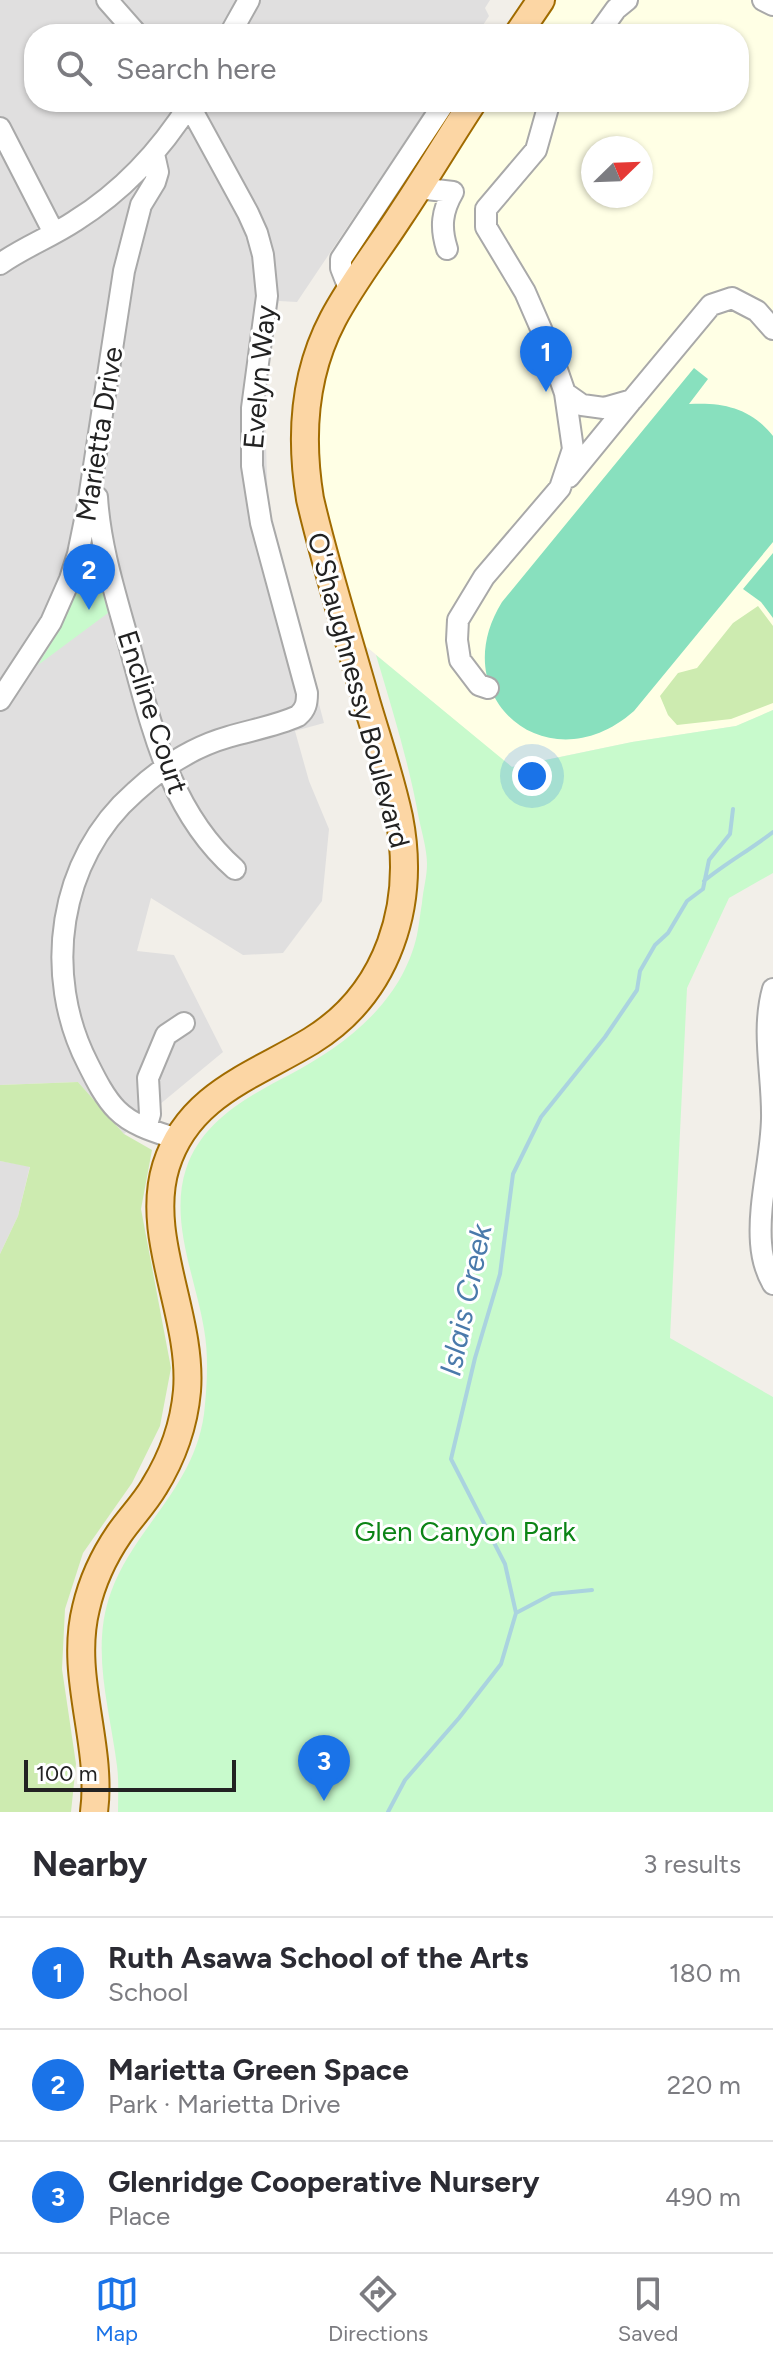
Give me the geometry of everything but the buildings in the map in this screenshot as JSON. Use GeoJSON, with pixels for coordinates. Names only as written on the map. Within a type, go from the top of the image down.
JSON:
{"type":"FeatureCollection","features":[{"type":"Feature","properties":{"kind":"main road"},"geometry":{"type":"LineString","coordinates":[[525,24],[541,0]]}},
{"type":"Feature","properties":{"kind":"main road","name":"O'Shaughnessy Boulevard"},"geometry":{"type":"LineString","coordinates":[[94,1812],[95,1778],[81,1661],[87,1604],[111,1547],[154,1487],[169,1458],[185,1403],[188,1373],[186,1342],[162,1234],[160,1207],[164,1172],[177,1139],[213,1097],[316,1038],[350,1011],[377,976],[399,919],[404,874],[398,816],[314,516],[305,462],[307,406],[313,374],[328,330],[467,112]]}},
{"type":"Feature","properties":{"kind":"street"},"geometry":{"type":"LineString","coordinates":[[107,0],[128,24]]}},
{"type":"Feature","properties":{"kind":"street"},"geometry":{"type":"LineString","coordinates":[[236,24],[249,0]]}},
{"type":"Feature","properties":{"kind":"street"},"geometry":{"type":"LineString","coordinates":[[605,24],[627,0]]}},
{"type":"Feature","properties":{"kind":"street"},"geometry":{"type":"LineString","coordinates":[[763,0],[773,5]]}},
{"type":"Feature","properties":{"kind":"street"},"geometry":{"type":"LineString","coordinates":[[0,264],[93,209],[154,154],[184,112]]}},
{"type":"Feature","properties":{"kind":"street","name":"Evelyn Way"},"geometry":{"type":"LineString","coordinates":[[167,767],[212,742],[290,720],[304,710],[307,693],[261,523],[252,466],[252,408],[267,296],[263,255],[248,213],[194,112]]}},
{"type":"Feature","properties":{"kind":"street"},"geometry":{"type":"LineString","coordinates":[[350,291],[341,268],[341,259],[438,112]]}},
{"type":"Feature","properties":{"kind":"street"},"geometry":{"type":"LineString","coordinates":[[545,112],[536,150],[486,209],[486,227],[525,292],[565,393],[573,449],[560,488]]}},
{"type":"Feature","properties":{"kind":"street"},"geometry":{"type":"LineString","coordinates":[[0,128],[54,233]]}},
{"type":"Feature","properties":{"kind":"street","name":"Marietta Drive"},"geometry":{"type":"LineString","coordinates":[[0,700],[45,634],[70,579],[84,529],[124,271],[141,205],[154,186],[158,172],[154,154]]}},
{"type":"Feature","properties":{"kind":"street"},"geometry":{"type":"LineString","coordinates":[[126,181],[140,196],[141,205]]}},
{"type":"Feature","properties":{"kind":"street"},"geometry":{"type":"LineString","coordinates":[[418,188],[453,192],[445,207],[442,231],[447,249]]}},
{"type":"Feature","properties":{"kind":"street"},"geometry":{"type":"LineString","coordinates":[[488,688],[479,685],[468,673],[460,660],[457,640],[458,620],[484,577],[711,305],[732,298],[757,311],[773,329]]}},
{"type":"Feature","properties":{"kind":"street"},"geometry":{"type":"LineString","coordinates":[[565,393],[582,405],[604,408],[632,400]]}},
{"type":"Feature","properties":{"kind":"street","name":"Encline Court"},"geometry":{"type":"LineString","coordinates":[[98,444],[97,501],[106,562],[154,735],[178,795],[197,828],[235,869]]}},
{"type":"Feature","properties":{"kind":"street"},"geometry":{"type":"LineString","coordinates":[[167,767],[116,810],[88,852],[69,900],[61,950],[73,1031],[102,1090],[126,1118],[177,1139]]}},
{"type":"Feature","properties":{"kind":"street"},"geometry":{"type":"LineString","coordinates":[[773,989],[769,1018],[772,1120],[761,1223],[763,1260],[773,1284]]}},
{"type":"Feature","properties":{"kind":"street"},"geometry":{"type":"LineString","coordinates":[[146,1128],[150,1114],[148,1078],[166,1035],[184,1023]]}},
{"type":"Feature","properties":{"kind":"shaded area"},"geometry":{"type":"Polygon","coordinates":[[[0,0],[490,0],[485,8],[489,16],[484,24],[24,24],[24,112],[424,112],[297,302],[279,301],[264,376],[268,511],[324,723],[295,731],[309,781],[329,829],[322,901],[283,953],[243,955],[151,898],[137,951],[174,955],[223,1052],[124,1134],[78,1082],[0,1085],[0,0]]]}},
{"type":"Feature","properties":{"kind":"shaded area"},"geometry":{"type":"Polygon","coordinates":[[[557,0],[773,0],[773,710],[736,726],[632,742],[511,767],[362,643],[325,517],[317,477],[316,408],[333,343],[349,310],[482,112],[749,112],[749,24],[541,24],[557,0]]]}},
{"type":"Feature","properties":{"kind":"shaded area"},"geometry":{"type":"Polygon","coordinates":[[[0,1161],[30,1166],[18,1216],[0,1254],[0,1161]]]}},
{"type":"Feature","properties":{"kind":"green space"},"geometry":{"type":"Polygon","coordinates":[[[694,368],[708,379],[689,404],[713,404],[736,409],[755,419],[773,436],[773,542],[634,711],[601,732],[569,739],[539,735],[514,721],[495,698],[486,670],[487,637],[502,602],[694,368]]]}},
{"type":"Feature","properties":{"kind":"green space"},"geometry":{"type":"Polygon","coordinates":[[[92,550],[108,613],[38,665],[68,609],[92,550]]]}},
{"type":"Feature","properties":{"kind":"green space"},"geometry":{"type":"Polygon","coordinates":[[[773,553],[773,618],[761,602],[743,589],[773,553]]]}},
{"type":"Feature","properties":{"kind":"green space"},"geometry":{"type":"Polygon","coordinates":[[[758,606],[773,626],[773,703],[731,719],[677,725],[668,715],[660,696],[678,673],[697,668],[733,623],[758,606]]]}},
{"type":"Feature","properties":{"kind":"green space","name":"Glen Canyon Park"},"geometry":{"type":"Polygon","coordinates":[[[376,655],[512,767],[632,742],[736,726],[773,710],[773,873],[729,898],[687,988],[670,1338],[773,1397],[773,1812],[118,1812],[118,1772],[102,1657],[105,1614],[121,1569],[188,1464],[204,1414],[206,1340],[182,1229],[182,1189],[186,1169],[203,1137],[228,1112],[331,1050],[369,1019],[399,981],[417,935],[426,853],[405,757],[376,655]]]}},
{"type":"Feature","properties":{"kind":"green space"},"geometry":{"type":"Polygon","coordinates":[[[78,1082],[124,1134],[152,1150],[141,1209],[171,1368],[160,1426],[132,1483],[83,1553],[65,1609],[62,1669],[76,1764],[71,1812],[0,1812],[0,1254],[18,1216],[30,1167],[0,1161],[0,1085],[78,1082]]]}},
{"type":"Feature","properties":{"kind":"waterway","name":"Islais Creek"},"geometry":{"type":"LineString","coordinates":[[388,1812],[405,1780],[501,1664],[516,1613],[505,1564],[451,1459],[475,1358],[500,1274],[513,1174],[541,1117],[605,1037],[637,990],[640,971],[655,945],[668,933],[687,901],[703,889],[709,860],[730,834],[733,809]]}},
{"type":"Feature","properties":{"kind":"waterway"},"geometry":{"type":"LineString","coordinates":[[704,881],[773,832]]}},
{"type":"Feature","properties":{"kind":"waterway"},"geometry":{"type":"LineString","coordinates":[[516,1613],[552,1594],[592,1590]]}},
{"type":"Feature","properties":{"kind":"place","name":"Ruth Asawa School of the Arts"},"geometry":{"type":"Point","coordinates":[546,392]}},
{"type":"Feature","properties":{"kind":"place","name":"Marietta Green Space"},"geometry":{"type":"Point","coordinates":[89,610]}},
{"type":"Feature","properties":{"kind":"place","name":"Glenridge Cooperative Nursery"},"geometry":{"type":"Point","coordinates":[324,1801]}}]}
